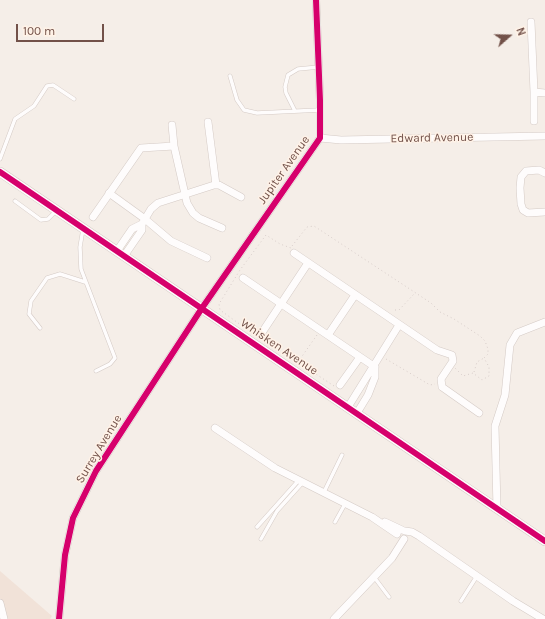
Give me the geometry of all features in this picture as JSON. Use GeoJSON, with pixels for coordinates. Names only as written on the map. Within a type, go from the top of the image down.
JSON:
{"type":"FeatureCollection","features":[{"type":"Feature","properties":{"kind":"street","name":"Jupiter Avenue"},"geometry":{"type":"LineString","coordinates":[[202,308],[320,138],[316,0]]}},
{"type":"Feature","properties":{"kind":"street"},"geometry":{"type":"LineString","coordinates":[[531,22],[534,121]]}},
{"type":"Feature","properties":{"kind":"street"},"geometry":{"type":"LineString","coordinates":[[534,92],[545,92]]}},
{"type":"Feature","properties":{"kind":"street"},"geometry":{"type":"LineString","coordinates":[[208,122],[216,185]]}},
{"type":"Feature","properties":{"kind":"street"},"geometry":{"type":"LineString","coordinates":[[172,125],[174,146],[186,203],[196,215],[222,228]]}},
{"type":"Feature","properties":{"kind":"street","name":"Edward Avenue"},"geometry":{"type":"LineString","coordinates":[[320,138],[341,140],[545,136]]}},
{"type":"Feature","properties":{"kind":"street"},"geometry":{"type":"LineString","coordinates":[[93,217],[141,148],[174,146]]}},
{"type":"Feature","properties":{"kind":"street"},"geometry":{"type":"LineString","coordinates":[[545,173],[539,170],[531,169],[526,171],[521,177],[520,188],[523,210],[528,213],[545,212]]}},
{"type":"Feature","properties":{"kind":"street","name":"Whisken Avenue"},"geometry":{"type":"LineString","coordinates":[[0,172],[545,541]]}},
{"type":"Feature","properties":{"kind":"street"},"geometry":{"type":"LineString","coordinates":[[121,253],[126,237],[136,226],[144,221],[158,203],[216,185],[241,196]]}},
{"type":"Feature","properties":{"kind":"street"},"geometry":{"type":"LineString","coordinates":[[109,193],[171,241],[207,258]]}},
{"type":"Feature","properties":{"kind":"street"},"geometry":{"type":"LineString","coordinates":[[121,253],[134,243],[142,230],[144,221]]}},
{"type":"Feature","properties":{"kind":"street"},"geometry":{"type":"LineString","coordinates":[[126,237],[134,243]]}},
{"type":"Feature","properties":{"kind":"street"},"geometry":{"type":"LineString","coordinates":[[293,251],[308,263],[437,350],[452,355],[454,359],[441,382],[444,389],[479,413]]}},
{"type":"Feature","properties":{"kind":"street"},"geometry":{"type":"LineString","coordinates":[[258,336],[308,263]]}},
{"type":"Feature","properties":{"kind":"street"},"geometry":{"type":"LineString","coordinates":[[243,278],[375,367]]}},
{"type":"Feature","properties":{"kind":"street"},"geometry":{"type":"LineString","coordinates":[[328,335],[355,295]]}},
{"type":"Feature","properties":{"kind":"street","name":"Surrey Avenue"},"geometry":{"type":"LineString","coordinates":[[59,619],[65,555],[73,518],[96,471],[202,308]]}},
{"type":"Feature","properties":{"kind":"street"},"geometry":{"type":"LineString","coordinates":[[497,509],[495,426],[505,395],[510,345],[517,333],[545,322]]}},
{"type":"Feature","properties":{"kind":"street"},"geometry":{"type":"LineString","coordinates":[[348,407],[375,367],[399,325]]}},
{"type":"Feature","properties":{"kind":"street"},"geometry":{"type":"LineString","coordinates":[[340,385],[360,356]]}},
{"type":"Feature","properties":{"kind":"street"},"geometry":{"type":"LineString","coordinates":[[357,413],[368,395],[375,377],[375,367]]}},
{"type":"Feature","properties":{"kind":"street"},"geometry":{"type":"LineString","coordinates":[[215,428],[275,468],[346,503],[402,535],[419,536],[513,601],[543,619]]}},
{"type":"Feature","properties":{"kind":"street"},"geometry":{"type":"LineString","coordinates":[[334,619],[397,551],[402,535]]}},
{"type":"Feature","properties":{"kind":"street"},"geometry":{"type":"LineString","coordinates":[[0,603],[4,619]]}},
{"type":"Feature","properties":{"kind":"lane"},"geometry":{"type":"LineString","coordinates":[[295,111],[286,93],[285,87],[288,75],[298,69],[319,67]]}},
{"type":"Feature","properties":{"kind":"lane"},"geometry":{"type":"LineString","coordinates":[[230,76],[237,100],[244,110],[258,113],[320,110]]}},
{"type":"Feature","properties":{"kind":"lane"},"geometry":{"type":"LineString","coordinates":[[0,159],[16,118],[34,106],[47,86],[53,85],[74,99]]}},
{"type":"Feature","properties":{"kind":"lane"},"geometry":{"type":"LineString","coordinates":[[15,202],[41,220],[48,219],[56,210]]}},
{"type":"Feature","properties":{"kind":"lane"},"geometry":{"type":"LineString","coordinates":[[84,228],[80,258],[85,282],[114,355],[114,361],[96,371]]}},
{"type":"Feature","properties":{"kind":"lane"},"geometry":{"type":"LineString","coordinates":[[40,328],[30,314],[31,301],[47,278],[60,274],[85,282]]}},
{"type":"Feature","properties":{"kind":"lane"},"geometry":{"type":"LineString","coordinates":[[324,492],[342,455]]}},
{"type":"Feature","properties":{"kind":"lane"},"geometry":{"type":"LineString","coordinates":[[257,527],[301,481]]}},
{"type":"Feature","properties":{"kind":"lane"},"geometry":{"type":"LineString","coordinates":[[262,540],[277,512],[301,481]]}},
{"type":"Feature","properties":{"kind":"lane"},"geometry":{"type":"LineString","coordinates":[[335,522],[346,503]]}},
{"type":"Feature","properties":{"kind":"lane"},"geometry":{"type":"LineString","coordinates":[[461,601],[478,576]]}},
{"type":"Feature","properties":{"kind":"lane"},"geometry":{"type":"LineString","coordinates":[[374,577],[389,596]]}},
{"type":"Feature","properties":{"kind":"path"},"geometry":{"type":"LineString","coordinates":[[340,385],[336,387],[333,386],[220,310],[219,304],[240,270],[266,235],[293,251],[307,227],[314,226],[431,303],[440,312],[454,319],[482,338],[488,349],[488,354],[477,362],[473,373]]}},
{"type":"Feature","properties":{"kind":"path"},"geometry":{"type":"LineString","coordinates":[[395,310],[399,310],[414,293]]}},
{"type":"Feature","properties":{"kind":"path"},"geometry":{"type":"LineString","coordinates":[[298,362],[320,330]]}},
{"type":"Feature","properties":{"kind":"path"},"geometry":{"type":"LineString","coordinates":[[381,355],[430,385],[441,382]]}},
{"type":"Feature","properties":{"kind":"path"},"geometry":{"type":"LineString","coordinates":[[473,373],[482,380],[489,376],[489,367],[484,358]]}},
{"type":"Feature","properties":{"kind":"path"},"geometry":{"type":"LineString","coordinates":[[451,366],[463,376],[473,373]]}},
{"type":"Feature","properties":{"kind":"shaded area"},"geometry":{"type":"Polygon","coordinates":[[[0,571],[52,616],[50,619],[0,619],[0,571]]]}},
{"type":"Feature","properties":{"kind":"cycle path"},"geometry":{"type":"LineString","coordinates":[[59,619],[65,555],[73,518],[96,471],[202,308],[320,138],[316,0]]}},
{"type":"Feature","properties":{"kind":"cycle path"},"geometry":{"type":"LineString","coordinates":[[0,172],[545,541]]}}]}
